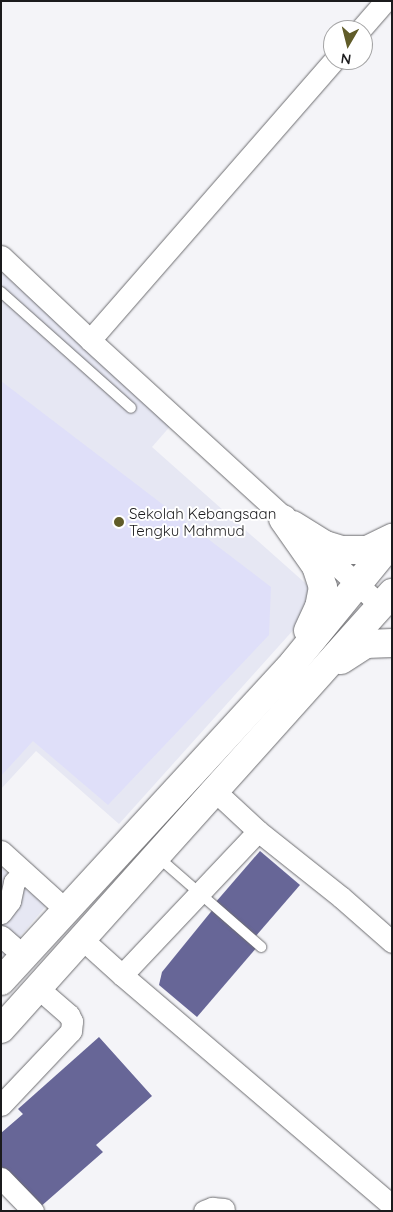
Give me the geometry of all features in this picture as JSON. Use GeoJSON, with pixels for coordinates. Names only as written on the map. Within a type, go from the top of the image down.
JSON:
{"type":"FeatureCollection","features":[{"type":"Feature","properties":{"kind":"main road"},"geometry":{"type":"LineString","coordinates":[[284,519],[325,545],[341,550],[367,550],[392,538]]}},
{"type":"Feature","properties":{"kind":"main road"},"geometry":{"type":"LineString","coordinates":[[284,519],[316,566],[323,587],[319,607],[294,662]]}},
{"type":"Feature","properties":{"kind":"main road"},"geometry":{"type":"LineString","coordinates":[[1,981],[294,662],[392,542]]}},
{"type":"Feature","properties":{"kind":"main road"},"geometry":{"type":"LineString","coordinates":[[1,1029],[387,600]]}},
{"type":"Feature","properties":{"kind":"main road"},"geometry":{"type":"LineString","coordinates":[[319,676],[366,644],[392,643]]}},
{"type":"Feature","properties":{"kind":"street"},"geometry":{"type":"LineString","coordinates":[[369,20],[385,1]]}},
{"type":"Feature","properties":{"kind":"street"},"geometry":{"type":"LineString","coordinates":[[90,340],[325,70]]}},
{"type":"Feature","properties":{"kind":"street"},"geometry":{"type":"LineString","coordinates":[[1,256],[356,584],[387,600]]}},
{"type":"Feature","properties":{"kind":"street"},"geometry":{"type":"LineString","coordinates":[[215,791],[258,831],[341,897],[392,942]]}},
{"type":"Feature","properties":{"kind":"street"},"geometry":{"type":"LineString","coordinates":[[122,975],[258,831]]}},
{"type":"Feature","properties":{"kind":"street"},"geometry":{"type":"LineString","coordinates":[[1,851],[66,910]]}},
{"type":"Feature","properties":{"kind":"street"},"geometry":{"type":"LineString","coordinates":[[1,914],[10,901],[14,882],[24,872]]}},
{"type":"Feature","properties":{"kind":"street"},"geometry":{"type":"LineString","coordinates":[[1,936],[24,956]]}},
{"type":"Feature","properties":{"kind":"street"},"geometry":{"type":"LineString","coordinates":[[82,939],[392,1206]]}},
{"type":"Feature","properties":{"kind":"street"},"geometry":{"type":"LineString","coordinates":[[1,1105],[71,1031],[72,1021],[69,1015],[38,988]]}},
{"type":"Feature","properties":{"kind":"street"},"geometry":{"type":"LineString","coordinates":[[1,1178],[33,1211]]}},
{"type":"Feature","properties":{"kind":"lane"},"geometry":{"type":"LineString","coordinates":[[1,292],[131,408]]}},
{"type":"Feature","properties":{"kind":"lane"},"geometry":{"type":"LineString","coordinates":[[157,856],[261,947]]}},
{"type":"Feature","properties":{"kind":"shaded area","name":"Sekolah Kebangsaan Tengku Mahmud"},"geometry":{"type":"Polygon","coordinates":[[[1,272],[173,423],[152,447],[322,598],[119,824],[36,751],[1,789],[1,272]]]}},
{"type":"Feature","properties":{"kind":"shaded area","name":"Sekolah Kebangsaan Tengku Mahmud"},"geometry":{"type":"Polygon","coordinates":[[[1,381],[271,587],[269,635],[108,805],[33,741],[1,776],[1,381]]]}},
{"type":"Feature","properties":{"kind":"shaded area"},"geometry":{"type":"Polygon","coordinates":[[[1,868],[46,906],[1,959],[1,868]]]}},
{"type":"Feature","properties":{"kind":"building"},"geometry":{"type":"Polygon","coordinates":[[[260,851],[300,885],[255,937],[215,903],[260,851]]]}},
{"type":"Feature","properties":{"kind":"building"},"geometry":{"type":"Polygon","coordinates":[[[214,908],[258,946],[197,1017],[159,985],[162,972],[214,908]]]}},
{"type":"Feature","properties":{"kind":"building"},"geometry":{"type":"Polygon","coordinates":[[[99,1037],[152,1096],[96,1145],[103,1152],[39,1208],[1,1166],[1,1133],[23,1114],[18,1109],[99,1037]]]}},
{"type":"Feature","properties":{"kind":"place","name":"Sekolah Kebangsaan Tengku Mahmud"},"geometry":{"type":"Point","coordinates":[119,522]}}]}
